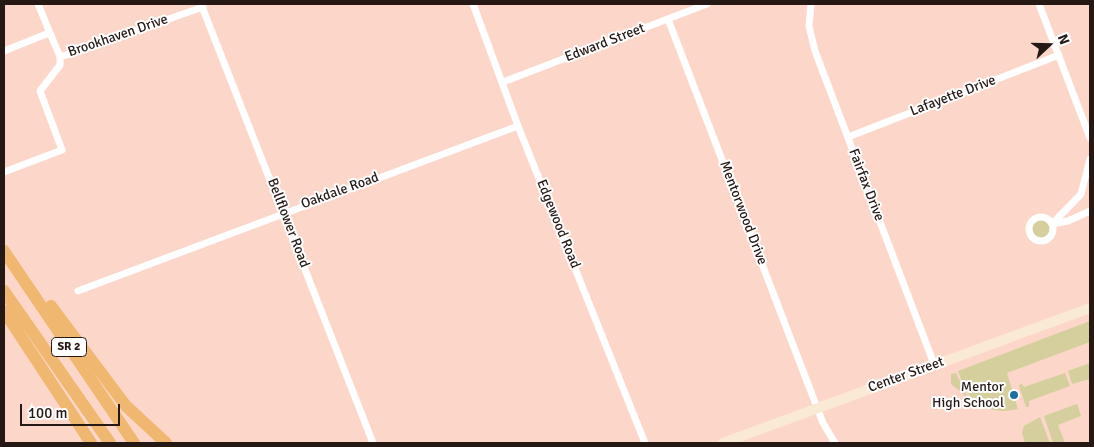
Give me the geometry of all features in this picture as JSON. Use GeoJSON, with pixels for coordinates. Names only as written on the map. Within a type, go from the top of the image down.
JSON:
{"type":"FeatureCollection","features":[{"type":"Feature","properties":{"kind":"highway","name":"SR 2"},"geometry":{"type":"LineString","coordinates":[[4,251],[134,443]]}},
{"type":"Feature","properties":{"kind":"highway"},"geometry":{"type":"LineString","coordinates":[[17,269],[42,293],[126,406],[166,443]]}},
{"type":"Feature","properties":{"kind":"highway","name":"SR 2"},"geometry":{"type":"LineString","coordinates":[[4,291],[110,443]]}},
{"type":"Feature","properties":{"kind":"highway"},"geometry":{"type":"LineString","coordinates":[[4,311],[92,443]]}},
{"type":"Feature","properties":{"kind":"main road","name":"Center Street"},"geometry":{"type":"LineString","coordinates":[[723,443],[1090,308]]}},
{"type":"Feature","properties":{"kind":"street","name":"Brookhaven Drive"},"geometry":{"type":"LineString","coordinates":[[38,4],[60,57],[202,5]]}},
{"type":"Feature","properties":{"kind":"street","name":"Edgewood Road"},"geometry":{"type":"LineString","coordinates":[[473,4],[518,126],[645,443]]}},
{"type":"Feature","properties":{"kind":"street","name":"Edward Street"},"geometry":{"type":"LineString","coordinates":[[503,82],[707,4]]}},
{"type":"Feature","properties":{"kind":"street","name":"Fairfax Drive"},"geometry":{"type":"LineString","coordinates":[[811,4],[809,26],[815,51],[934,364]]}},
{"type":"Feature","properties":{"kind":"street"},"geometry":{"type":"LineString","coordinates":[[1039,4],[1090,138]]}},
{"type":"Feature","properties":{"kind":"street","name":"Bellflower Road"},"geometry":{"type":"LineString","coordinates":[[202,5],[373,443]]}},
{"type":"Feature","properties":{"kind":"street","name":"Mentorwood Drive"},"geometry":{"type":"LineString","coordinates":[[668,19],[818,408],[835,443]]}},
{"type":"Feature","properties":{"kind":"street"},"geometry":{"type":"LineString","coordinates":[[4,52],[49,33]]}},
{"type":"Feature","properties":{"kind":"street","name":"Lafayette Drive"},"geometry":{"type":"LineString","coordinates":[[848,137],[1059,55]]}},
{"type":"Feature","properties":{"kind":"street"},"geometry":{"type":"LineString","coordinates":[[4,172],[62,150],[40,91],[60,65],[60,57]]}},
{"type":"Feature","properties":{"kind":"street","name":"Oakdale Road"},"geometry":{"type":"LineString","coordinates":[[78,291],[283,212],[518,126]]}},
{"type":"Feature","properties":{"kind":"street"},"geometry":{"type":"LineString","coordinates":[[1090,159],[1081,194],[1052,224],[1068,221],[1090,211]]}},
{"type":"Feature","properties":{"kind":"shaded area"},"geometry":{"type":"Polygon","coordinates":[[[1041,220],[1049,225],[1050,229],[1045,237],[1041,238],[1033,233],[1032,229],[1037,221],[1041,220]]]}},
{"type":"Feature","properties":{"kind":"shaded area"},"geometry":{"type":"Polygon","coordinates":[[[1090,321],[1090,342],[1007,373],[1018,409],[1006,411],[987,408],[972,398],[962,382],[958,371],[1090,321]]]}},
{"type":"Feature","properties":{"kind":"shaded area"},"geometry":{"type":"Polygon","coordinates":[[[1090,363],[1090,379],[1072,384],[1068,371],[1090,363]]]}},
{"type":"Feature","properties":{"kind":"shaded area"},"geometry":{"type":"Polygon","coordinates":[[[956,373],[968,398],[951,384],[951,374],[956,373]]]}},
{"type":"Feature","properties":{"kind":"shaded area"},"geometry":{"type":"Polygon","coordinates":[[[1065,373],[1070,386],[1029,401],[1029,407],[1026,407],[1019,386],[1021,383],[1024,387],[1065,373]]]}},
{"type":"Feature","properties":{"kind":"shaded area"},"geometry":{"type":"Polygon","coordinates":[[[1077,404],[1081,416],[1058,425],[1065,443],[1053,443],[1044,416],[1077,404]]]}},
{"type":"Feature","properties":{"kind":"shaded area"},"geometry":{"type":"Polygon","coordinates":[[[1040,417],[1050,443],[1025,443],[1022,433],[1024,426],[1040,417]]]}},
{"type":"Feature","properties":{"kind":"place","name":"Mentor High School"},"geometry":{"type":"Point","coordinates":[1014,395]}}]}
